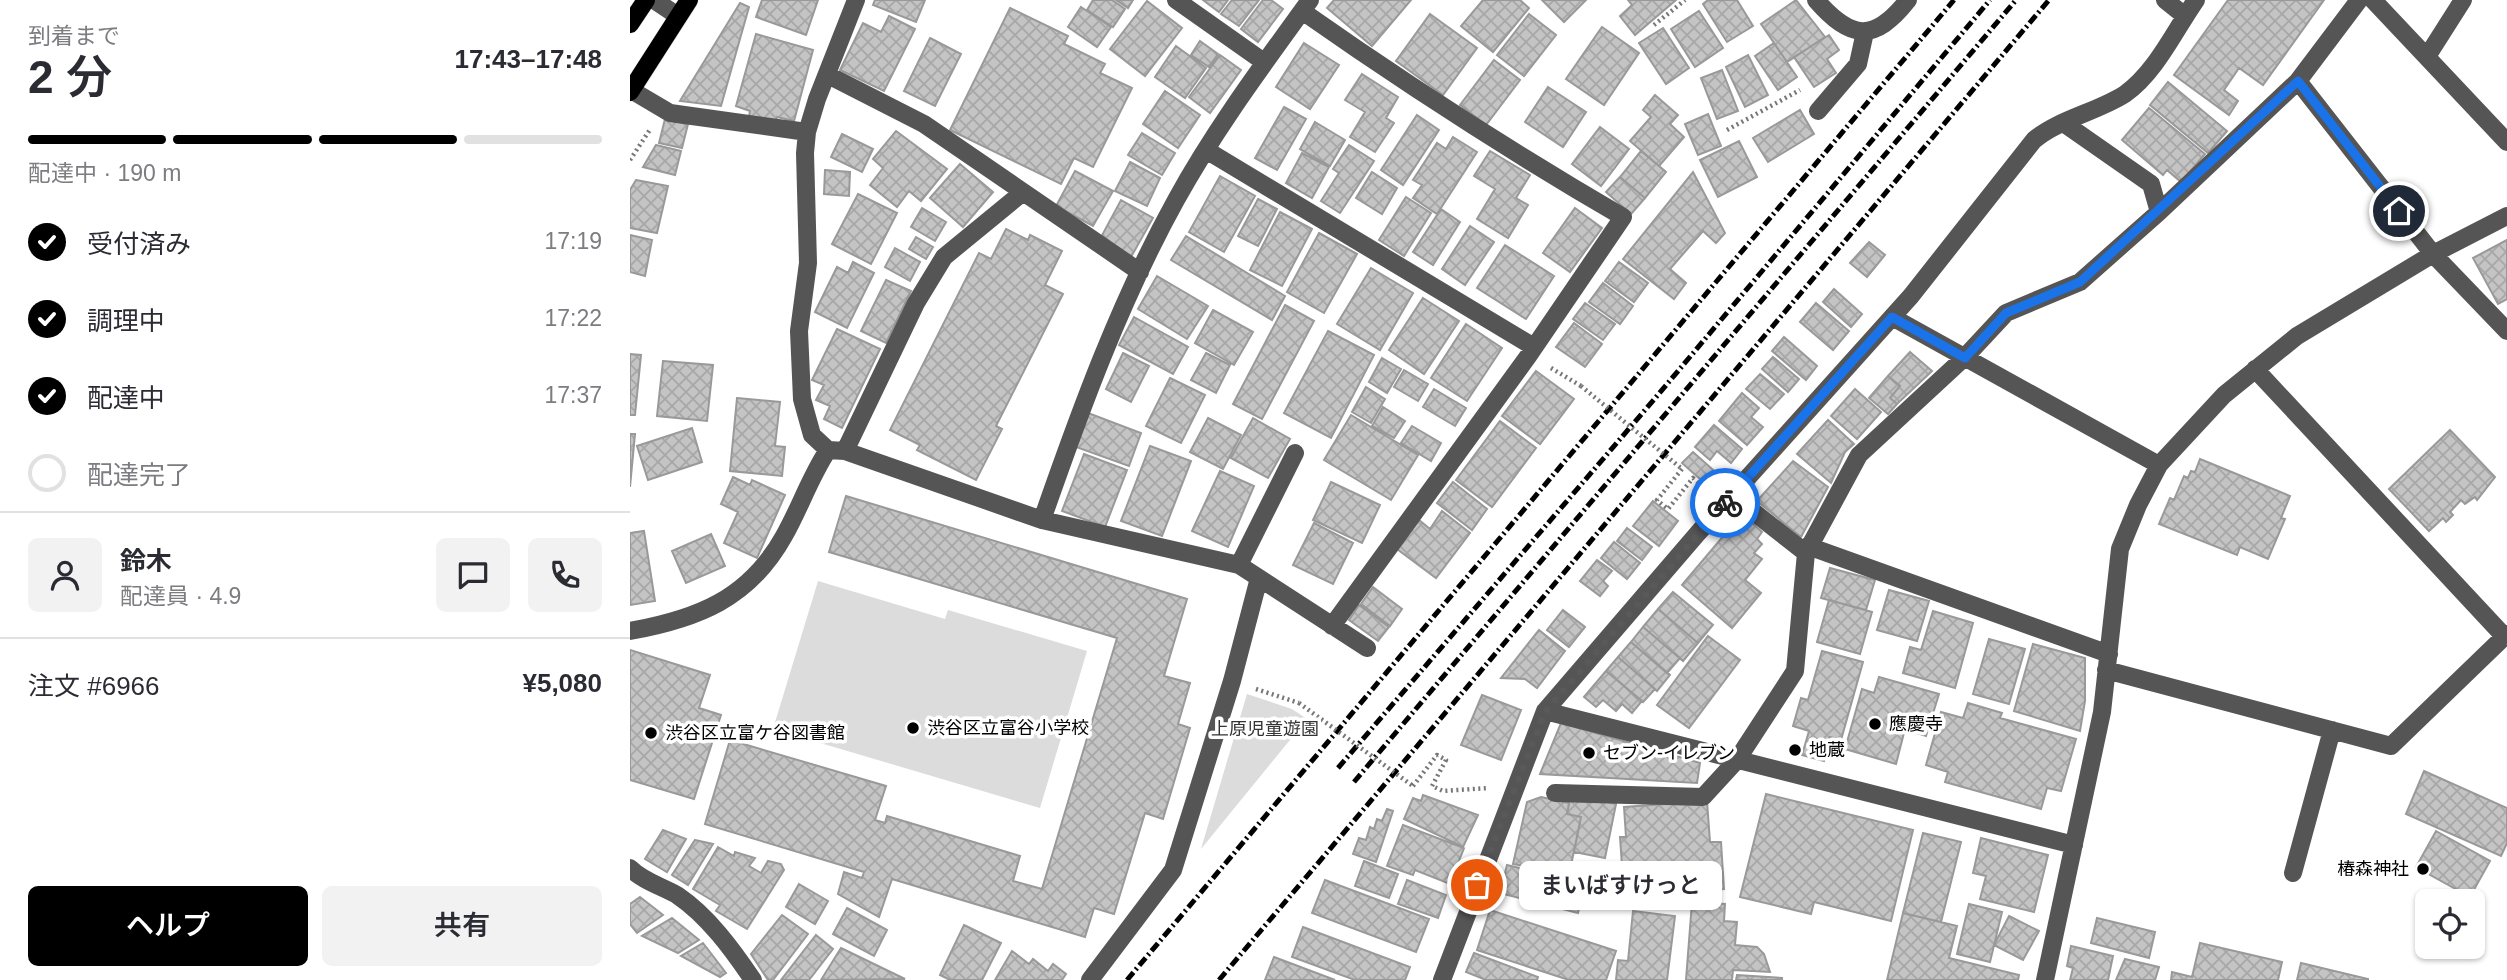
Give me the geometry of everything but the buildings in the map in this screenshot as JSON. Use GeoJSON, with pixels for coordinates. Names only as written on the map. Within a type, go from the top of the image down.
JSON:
{"type":"FeatureCollection","features":[{"type":"Feature","properties":{"kind":"main road"},"geometry":{"type":"LineString","coordinates":[[630,24],[646,0]]}},
{"type":"Feature","properties":{"kind":"main road"},"geometry":{"type":"LineString","coordinates":[[631,91],[689,0]]}},
{"type":"Feature","properties":{"kind":"street"},"geometry":{"type":"LineString","coordinates":[[654,0],[678,16]]}},
{"type":"Feature","properties":{"kind":"street"},"geometry":{"type":"LineString","coordinates":[[856,0],[807,132],[808,263],[799,331],[802,399],[812,435],[836,450],[1042,520],[1239,565],[1367,648]]}},
{"type":"Feature","properties":{"kind":"street"},"geometry":{"type":"LineString","coordinates":[[1176,0],[1264,62]]}},
{"type":"Feature","properties":{"kind":"street"},"geometry":{"type":"LineString","coordinates":[[1823,2],[1838,24],[1865,32],[1878,30],[1892,20],[1908,0]]}},
{"type":"Feature","properties":{"kind":"street"},"geometry":{"type":"LineString","coordinates":[[2165,0],[2185,16]]}},
{"type":"Feature","properties":{"kind":"street"},"geometry":{"type":"LineString","coordinates":[[1442,980],[1545,712],[1732,495],[1892,317],[2034,140],[2046,130],[2065,124],[2125,94],[2140,82],[2196,0]]}},
{"type":"Feature","properties":{"kind":"street"},"geometry":{"type":"LineString","coordinates":[[1555,793],[1703,797],[1737,760],[1795,671],[1807,549],[1859,455],[1965,358],[2006,313],[2080,282],[2159,212],[2298,81],[2359,0]]}},
{"type":"Feature","properties":{"kind":"street"},"geometry":{"type":"LineString","coordinates":[[2373,0],[2428,55],[2507,142]]}},
{"type":"Feature","properties":{"kind":"street"},"geometry":{"type":"LineString","coordinates":[[2428,55],[2463,0]]}},
{"type":"Feature","properties":{"kind":"street"},"geometry":{"type":"LineString","coordinates":[[1042,520],[1084,399],[1140,272],[1176,201],[1264,62],[1306,5],[1393,75],[1545,172],[1623,217],[1531,351],[1332,626]]}},
{"type":"Feature","properties":{"kind":"street"},"geometry":{"type":"LineString","coordinates":[[1818,111],[1858,64],[1865,32]]}},
{"type":"Feature","properties":{"kind":"street"},"geometry":{"type":"LineString","coordinates":[[828,75],[924,124],[1140,272]]}},
{"type":"Feature","properties":{"kind":"street"},"geometry":{"type":"LineString","coordinates":[[2298,81],[2433,254],[2507,331]]}},
{"type":"Feature","properties":{"kind":"street"},"geometry":{"type":"LineString","coordinates":[[631,91],[670,113],[807,132]]}},
{"type":"Feature","properties":{"kind":"street"},"geometry":{"type":"LineString","coordinates":[[2065,124],[2151,184],[2159,212]]}},
{"type":"Feature","properties":{"kind":"street"},"geometry":{"type":"LineString","coordinates":[[1206,150],[1531,351]]}},
{"type":"Feature","properties":{"kind":"street"},"geometry":{"type":"LineString","coordinates":[[630,631],[667,625],[718,606],[759,575],[836,450],[944,257],[1022,193]]}},
{"type":"Feature","properties":{"kind":"street"},"geometry":{"type":"LineString","coordinates":[[2045,980],[2102,712],[2120,549],[2137,505],[2159,465],[2224,395],[2343,305],[2507,216]]}},
{"type":"Feature","properties":{"kind":"street"},"geometry":{"type":"LineString","coordinates":[[1892,317],[2159,465]]}},
{"type":"Feature","properties":{"kind":"street"},"geometry":{"type":"LineString","coordinates":[[1732,495],[1807,549],[2107,662],[2391,746],[2506,635],[2255,369]]}},
{"type":"Feature","properties":{"kind":"street"},"geometry":{"type":"LineString","coordinates":[[1239,565],[1295,453]]}},
{"type":"Feature","properties":{"kind":"street"},"geometry":{"type":"LineString","coordinates":[[1090,980],[1174,870],[1232,681],[1259,578]]}},
{"type":"Feature","properties":{"kind":"street"},"geometry":{"type":"LineString","coordinates":[[1545,712],[2074,845]]}},
{"type":"Feature","properties":{"kind":"street"},"geometry":{"type":"LineString","coordinates":[[2293,873],[2332,730]]}},
{"type":"Feature","properties":{"kind":"street"},"geometry":{"type":"LineString","coordinates":[[630,868],[638,876],[676,895],[703,915],[744,977]]}},
{"type":"Feature","properties":{"kind":"path"},"geometry":{"type":"LineString","coordinates":[[1654,25],[1685,0]]}},
{"type":"Feature","properties":{"kind":"path"},"geometry":{"type":"LineString","coordinates":[[1727,130],[1805,88],[1818,111]]}},
{"type":"Feature","properties":{"kind":"path"},"geometry":{"type":"LineString","coordinates":[[630,160],[662,109]]}},
{"type":"Feature","properties":{"kind":"path"},"geometry":{"type":"LineString","coordinates":[[1531,351],[1581,386],[1682,469],[1657,500],[1668,509],[1693,478],[1702,486],[1694,496]]}},
{"type":"Feature","properties":{"kind":"path"},"geometry":{"type":"LineString","coordinates":[[1232,681],[1299,703],[1413,786],[1437,755],[1446,760],[1432,786],[1443,791],[1489,788]]}},
{"type":"Feature","properties":{"kind":"green space"},"geometry":{"type":"Polygon","coordinates":[[[818,581],[945,619],[948,610],[1087,651],[1040,808],[773,729],[818,581]]]}},
{"type":"Feature","properties":{"kind":"green space","name":"上原児童遊園"},"geometry":{"type":"Polygon","coordinates":[[[1247,694],[1292,709],[1307,719],[1201,849],[1247,694]]]}},
{"type":"Feature","properties":{"kind":"railway"},"geometry":{"type":"LineString","coordinates":[[1127,980],[1954,0]]}},
{"type":"Feature","properties":{"kind":"railway"},"geometry":{"type":"LineString","coordinates":[[1338,768],[1657,396],[1990,0]]}},
{"type":"Feature","properties":{"kind":"railway"},"geometry":{"type":"LineString","coordinates":[[1354,782],[2016,0]]}},
{"type":"Feature","properties":{"kind":"railway"},"geometry":{"type":"LineString","coordinates":[[1219,980],[2049,0]]}},
{"type":"Feature","properties":{"kind":"way so far"},"geometry":{"type":"LineString","coordinates":[[1477,885],[1545,712],[1725,503]]}},
{"type":"Feature","properties":{"kind":"place","name":"應慶寺"},"geometry":{"type":"Point","coordinates":[1875,724]}},
{"type":"Feature","properties":{"kind":"place","name":"渋谷区立富谷小学校"},"geometry":{"type":"Point","coordinates":[913,728]}},
{"type":"Feature","properties":{"kind":"place","name":"渋谷区立富ケ谷図書館"},"geometry":{"type":"Point","coordinates":[651,733]}},
{"type":"Feature","properties":{"kind":"place","name":"地蔵"},"geometry":{"type":"Point","coordinates":[1795,750]}},
{"type":"Feature","properties":{"kind":"place","name":"セブン-イレブン"},"geometry":{"type":"Point","coordinates":[1589,753]}},
{"type":"Feature","properties":{"kind":"place","name":"椿森神社"},"geometry":{"type":"Point","coordinates":[2423,869]}},
{"type":"Feature","properties":{"kind":"place","name":"まいばすけっと"},"geometry":{"type":"Point","coordinates":[1477,885]}},
{"type":"Feature","properties":{"kind":"route"},"geometry":{"type":"LineString","coordinates":[[1725,503],[1892,317],[1965,358],[2006,313],[2080,282],[2298,81],[2399,211]]}}]}
